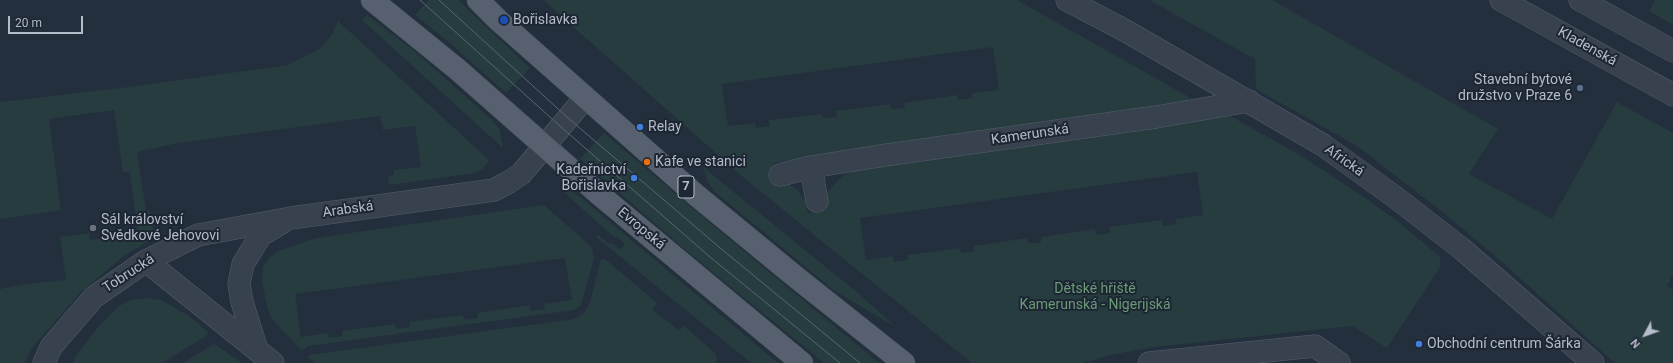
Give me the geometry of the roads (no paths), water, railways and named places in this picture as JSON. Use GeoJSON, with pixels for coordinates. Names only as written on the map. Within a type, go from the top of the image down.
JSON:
{"type":"FeatureCollection","features":[{"type":"Feature","properties":{"kind":"main road","name":"Evropská"},"geometry":{"type":"LineString","coordinates":[[372,0],[457,69],[606,200],[802,363]]}},
{"type":"Feature","properties":{"kind":"main road","name":"7"},"geometry":{"type":"LineString","coordinates":[[478,0],[498,20],[585,98],[696,195],[803,283],[904,363]]}},
{"type":"Feature","properties":{"kind":"street","name":"Africká"},"geometry":{"type":"LineString","coordinates":[[1067,0],[1126,31],[1323,146],[1395,197],[1462,249],[1593,363]]}},
{"type":"Feature","properties":{"kind":"street","name":"Kladenská"},"geometry":{"type":"LineString","coordinates":[[1501,0],[1673,95]]}},
{"type":"Feature","properties":{"kind":"street"},"geometry":{"type":"LineString","coordinates":[[1580,0],[1673,51]]}},
{"type":"Feature","properties":{"kind":"street","name":"Arabská"},"geometry":{"type":"LineString","coordinates":[[265,356],[242,302],[239,284],[243,264],[261,236],[291,218],[494,190],[521,174],[585,98]]}},
{"type":"Feature","properties":{"kind":"street","name":"Kamerunská"},"geometry":{"type":"LineString","coordinates":[[780,175],[811,167],[1249,102]]}},
{"type":"Feature","properties":{"kind":"street"},"geometry":{"type":"LineString","coordinates":[[811,167],[816,201]]}},
{"type":"Feature","properties":{"kind":"street","name":"Tobrucká"},"geometry":{"type":"LineString","coordinates":[[44,363],[52,347],[94,296],[146,261],[198,235],[291,218]]}},
{"type":"Feature","properties":{"kind":"street","name":"Arabská"},"geometry":{"type":"LineString","coordinates":[[146,261],[265,356]]}},
{"type":"Feature","properties":{"kind":"street"},"geometry":{"type":"LineString","coordinates":[[1149,363],[1315,346],[1339,363]]}},
{"type":"Feature","properties":{"kind":"tram line"},"geometry":{"type":"LineString","coordinates":[[420,0],[561,127],[710,257],[840,363]]}},
{"type":"Feature","properties":{"kind":"tram line"},"geometry":{"type":"LineString","coordinates":[[439,0],[568,118],[719,247],[860,363]]}},
{"type":"Feature","properties":{"kind":"place","name":"Bořislavka"},"geometry":{"type":"Point","coordinates":[504,20]}},
{"type":"Feature","properties":{"kind":"place","name":"Stavební bytové družstvo v Praze 6"},"geometry":{"type":"Point","coordinates":[1580,88]}},
{"type":"Feature","properties":{"kind":"place","name":"Relay"},"geometry":{"type":"Point","coordinates":[640,127]}},
{"type":"Feature","properties":{"kind":"place","name":"Kafe ve stanici"},"geometry":{"type":"Point","coordinates":[647,162]}},
{"type":"Feature","properties":{"kind":"place","name":"Kadeřnictví Bořislavka"},"geometry":{"type":"Point","coordinates":[634,178]}},
{"type":"Feature","properties":{"kind":"place","name":"Sál království Svědkové Jehovovi"},"geometry":{"type":"Point","coordinates":[93,228]}},
{"type":"Feature","properties":{"kind":"place","name":"Obchodní centrum Šárka"},"geometry":{"type":"Point","coordinates":[1419,344]}},
{"type":"Feature","properties":{"kind":"park label","name":"Dětské hřiště Kamerunská - Nigerijská"},"geometry":{"type":"Point","coordinates":[1095,298]}}]}
